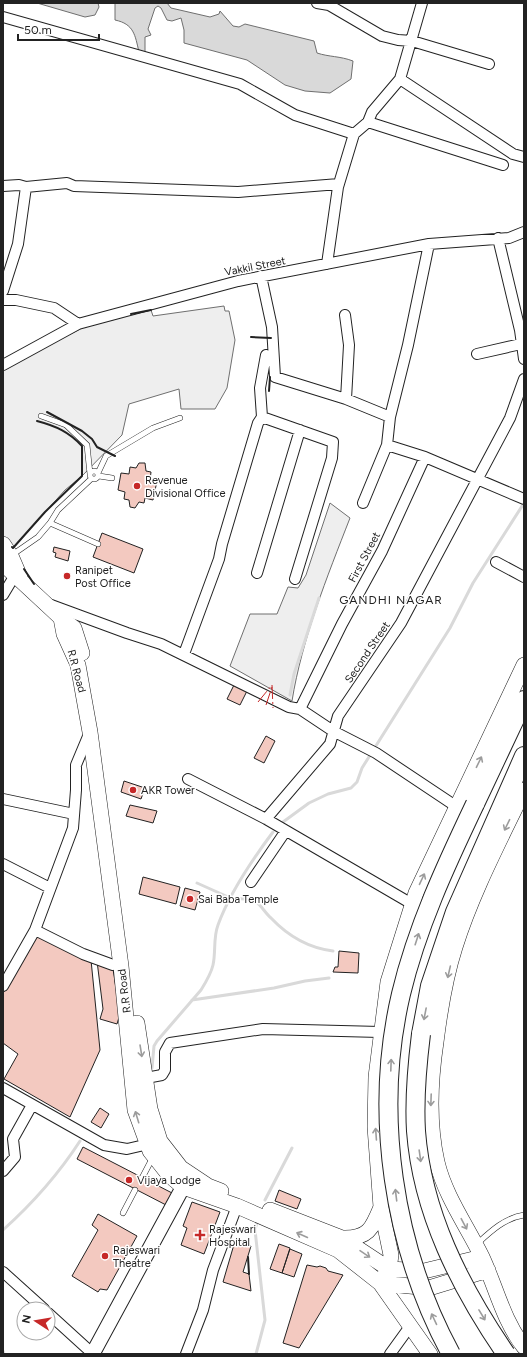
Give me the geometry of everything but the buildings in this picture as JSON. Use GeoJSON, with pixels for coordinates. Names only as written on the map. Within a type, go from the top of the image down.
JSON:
{"type":"FeatureCollection","features":[{"type":"Feature","properties":{"kind":"highway"},"geometry":{"type":"LineString","coordinates":[[451,1354],[430,1311],[404,1237],[398,1207],[390,1142],[391,1059],[401,995],[422,924],[445,868],[524,700]]}},
{"type":"Feature","properties":{"kind":"highway"},"geometry":{"type":"LineString","coordinates":[[506,1354],[456,1270],[438,1230],[423,1179],[416,1131],[416,1080],[421,1034],[430,986],[455,912],[524,756]]}},
{"type":"Feature","properties":{"kind":"main road","name":"R.R Road"},"geometry":{"type":"LineString","coordinates":[[5,557],[18,578],[43,602],[74,628],[87,669],[97,722],[146,1078],[154,1147],[181,1168],[208,1186],[343,1248]]}},
{"type":"Feature","properties":{"kind":"main road","name":"R.R Road"},"geometry":{"type":"LineString","coordinates":[[61,618],[64,634],[78,665],[90,732],[121,966],[135,1110],[169,1176],[183,1187],[237,1206],[343,1248]]}},
{"type":"Feature","properties":{"kind":"main road"},"geometry":{"type":"LineString","coordinates":[[380,1283],[389,1269],[390,1255],[381,1207],[376,1127],[376,1077],[380,1032],[388,982],[412,904],[456,807],[524,665]]}},
{"type":"Feature","properties":{"kind":"main road"},"geometry":{"type":"LineString","coordinates":[[524,790],[475,893],[454,948],[441,1004],[432,1066],[430,1116],[437,1162],[446,1189],[482,1258],[512,1332],[524,1347]]}},
{"type":"Feature","properties":{"kind":"main road"},"geometry":{"type":"LineString","coordinates":[[343,1248],[367,1232],[374,1224],[381,1207]]}},
{"type":"Feature","properties":{"kind":"main road"},"geometry":{"type":"LineString","coordinates":[[343,1248],[389,1269],[424,1272],[482,1258]]}},
{"type":"Feature","properties":{"kind":"main road"},"geometry":{"type":"LineString","coordinates":[[343,1248],[380,1283],[430,1354]]}},
{"type":"Feature","properties":{"kind":"main road"},"geometry":{"type":"LineString","coordinates":[[380,1283],[429,1288],[482,1258]]}},
{"type":"Feature","properties":{"kind":"street"},"geometry":{"type":"LineString","coordinates":[[317,3],[330,4],[382,36],[411,42],[489,64]]}},
{"type":"Feature","properties":{"kind":"street"},"geometry":{"type":"LineString","coordinates":[[327,264],[339,184],[354,134],[368,122],[372,112],[400,79],[422,3]]}},
{"type":"Feature","properties":{"kind":"street"},"geometry":{"type":"LineString","coordinates":[[3,17],[240,84],[295,115],[354,134]]}},
{"type":"Feature","properties":{"kind":"street"},"geometry":{"type":"LineString","coordinates":[[400,79],[513,154],[524,157]]}},
{"type":"Feature","properties":{"kind":"street"},"geometry":{"type":"LineString","coordinates":[[368,122],[503,165]]}},
{"type":"Feature","properties":{"kind":"street"},"geometry":{"type":"LineString","coordinates":[[3,186],[19,185],[26,187],[67,183],[74,186],[238,192],[339,184]]}},
{"type":"Feature","properties":{"kind":"street"},"geometry":{"type":"LineString","coordinates":[[3,291],[18,244],[26,187]]}},
{"type":"Feature","properties":{"kind":"street","name":"Vakkil Street"},"geometry":{"type":"LineString","coordinates":[[3,365],[78,324],[164,300],[261,276],[429,244],[509,238],[524,232]]}},
{"type":"Feature","properties":{"kind":"street"},"geometry":{"type":"LineString","coordinates":[[498,238],[520,330],[524,359]]}},
{"type":"Feature","properties":{"kind":"street"},"geometry":{"type":"LineString","coordinates":[[363,503],[387,445],[390,417],[408,345],[429,244]]}},
{"type":"Feature","properties":{"kind":"street"},"geometry":{"type":"LineString","coordinates":[[261,276],[272,327],[275,377],[346,399],[390,417]]}},
{"type":"Feature","properties":{"kind":"street"},"geometry":{"type":"LineString","coordinates":[[3,300],[16,300],[54,308],[78,324]]}},
{"type":"Feature","properties":{"kind":"street"},"geometry":{"type":"LineString","coordinates":[[345,315],[349,345],[346,399]]}},
{"type":"Feature","properties":{"kind":"street"},"geometry":{"type":"LineString","coordinates":[[477,354],[521,344]]}},
{"type":"Feature","properties":{"kind":"street"},"geometry":{"type":"LineString","coordinates":[[3,353],[3,365]]}},
{"type":"Feature","properties":{"kind":"street"},"geometry":{"type":"LineString","coordinates":[[184,654],[219,559],[222,544],[256,430],[262,417],[260,388],[266,355]]}},
{"type":"Feature","properties":{"kind":"street","name":"Second Street"},"geometry":{"type":"LineString","coordinates":[[266,819],[330,744],[338,716],[401,623],[510,418],[524,379]]}},
{"type":"Feature","properties":{"kind":"street"},"geometry":{"type":"LineString","coordinates":[[262,417],[334,442],[332,458],[295,579]]}},
{"type":"Feature","properties":{"kind":"street"},"geometry":{"type":"LineString","coordinates":[[257,574],[300,430]]}},
{"type":"Feature","properties":{"kind":"street"},"geometry":{"type":"LineString","coordinates":[[387,445],[425,457],[476,480],[524,499]]}},
{"type":"Feature","properties":{"kind":"street","name":"First Street"},"geometry":{"type":"LineString","coordinates":[[300,709],[342,624],[382,551],[425,457]]}},
{"type":"Feature","properties":{"kind":"street"},"geometry":{"type":"LineString","coordinates":[[496,562],[524,577]]}},
{"type":"Feature","properties":{"kind":"street"},"geometry":{"type":"LineString","coordinates":[[3,595],[18,578]]}},
{"type":"Feature","properties":{"kind":"street"},"geometry":{"type":"LineString","coordinates":[[43,602],[161,644],[290,707],[300,709],[333,731],[370,750],[456,807]]}},
{"type":"Feature","properties":{"kind":"street"},"geometry":{"type":"LineString","coordinates":[[3,986],[35,930],[73,828],[76,765],[90,732]]}},
{"type":"Feature","properties":{"kind":"street"},"geometry":{"type":"LineString","coordinates":[[188,779],[266,819],[285,832],[412,904]]}},
{"type":"Feature","properties":{"kind":"street"},"geometry":{"type":"LineString","coordinates":[[3,799],[74,814]]}},
{"type":"Feature","properties":{"kind":"street"},"geometry":{"type":"LineString","coordinates":[[252,882],[285,832]]}},
{"type":"Feature","properties":{"kind":"street"},"geometry":{"type":"LineString","coordinates":[[3,864],[50,888]]}},
{"type":"Feature","properties":{"kind":"street"},"geometry":{"type":"LineString","coordinates":[[35,930],[83,954],[113,965]]}},
{"type":"Feature","properties":{"kind":"street"},"geometry":{"type":"LineString","coordinates":[[146,1078],[162,1075],[165,1070],[163,1061],[165,1052],[170,1042],[263,1029],[380,1032]]}},
{"type":"Feature","properties":{"kind":"street"},"geometry":{"type":"LineString","coordinates":[[3,1088],[104,1145],[128,1149],[154,1147]]}},
{"type":"Feature","properties":{"kind":"street"},"geometry":{"type":"LineString","coordinates":[[3,1171],[15,1156],[13,1139],[32,1105]]}},
{"type":"Feature","properties":{"kind":"street"},"geometry":{"type":"LineString","coordinates":[[56,1320],[93,1354],[183,1187]]}},
{"type":"Feature","properties":{"kind":"street"},"geometry":{"type":"LineString","coordinates":[[186,1354],[203,1310],[213,1270],[237,1206]]}},
{"type":"Feature","properties":{"kind":"street"},"geometry":{"type":"LineString","coordinates":[[3,1272],[35,1301]]}},
{"type":"Feature","properties":{"kind":"street"},"geometry":{"type":"LineString","coordinates":[[390,1354],[411,1325]]}},
{"type":"Feature","properties":{"kind":"lane"},"geometry":{"type":"LineString","coordinates":[[41,416],[66,425],[87,445],[91,476]]}},
{"type":"Feature","properties":{"kind":"lane"},"geometry":{"type":"LineString","coordinates":[[91,476],[97,479],[106,456],[153,428],[180,418]]}},
{"type":"Feature","properties":{"kind":"lane"},"geometry":{"type":"LineString","coordinates":[[98,474],[112,478]]}},
{"type":"Feature","properties":{"kind":"lane"},"geometry":{"type":"LineString","coordinates":[[5,557],[38,537],[50,524],[58,510],[91,476]]}},
{"type":"Feature","properties":{"kind":"lane"},"geometry":{"type":"LineString","coordinates":[[50,524],[98,544]]}},
{"type":"Feature","properties":{"kind":"lane"},"geometry":{"type":"LineString","coordinates":[[142,1178],[154,1147]]}},
{"type":"Feature","properties":{"kind":"lane"},"geometry":{"type":"LineString","coordinates":[[123,1213],[135,1190]]}},
{"type":"Feature","properties":{"kind":"lane"},"geometry":{"type":"LineString","coordinates":[[482,1258],[495,1228],[517,1216],[524,1215]]}},
{"type":"Feature","properties":{"kind":"shaded area"},"geometry":{"type":"Polygon","coordinates":[[[37,3],[98,3],[99,7],[95,15],[85,17],[37,3]]]}},
{"type":"Feature","properties":{"kind":"shaded area"},"geometry":{"type":"Polygon","coordinates":[[[115,3],[167,3],[171,8],[210,17],[219,14],[220,11],[233,26],[239,27],[245,24],[314,41],[317,53],[353,61],[351,79],[330,93],[305,91],[285,85],[247,60],[184,43],[184,30],[181,18],[172,21],[167,20],[161,8],[158,6],[155,8],[148,29],[151,35],[145,37],[145,52],[139,52],[135,35],[130,27],[115,20],[115,3]]]}},
{"type":"Feature","properties":{"kind":"shaded area"},"geometry":{"type":"Polygon","coordinates":[[[224,306],[225,311],[229,311],[235,340],[227,388],[215,409],[181,409],[179,389],[129,404],[122,435],[82,476],[65,490],[13,548],[3,538],[3,368],[94,322],[151,310],[153,316],[224,306]]]}},
{"type":"Feature","properties":{"kind":"shaded area"},"geometry":{"type":"Polygon","coordinates":[[[330,503],[350,518],[316,608],[296,678],[292,701],[230,666],[250,614],[277,614],[288,587],[298,588],[306,575],[330,503]]]}},
{"type":"Feature","properties":{"kind":"waterway"},"geometry":{"type":"LineString","coordinates":[[283,822],[309,803],[328,794],[351,788],[357,782],[362,768],[450,628],[473,583],[524,503]]}},
{"type":"Feature","properties":{"kind":"waterway"},"geometry":{"type":"LineString","coordinates":[[290,695],[294,674],[319,598]]}},
{"type":"Feature","properties":{"kind":"waterway"},"geometry":{"type":"LineString","coordinates":[[152,1068],[154,1046],[157,1041],[201,990],[208,978],[214,960],[216,930],[223,913],[242,877],[273,832]]}},
{"type":"Feature","properties":{"kind":"waterway"},"geometry":{"type":"LineString","coordinates":[[197,883],[226,896]]}},
{"type":"Feature","properties":{"kind":"waterway"},"geometry":{"type":"LineString","coordinates":[[231,899],[254,900],[269,916],[292,936],[307,944],[333,951]]}},
{"type":"Feature","properties":{"kind":"waterway"},"geometry":{"type":"LineString","coordinates":[[192,1000],[329,978]]}},
{"type":"Feature","properties":{"kind":"waterway"},"geometry":{"type":"LineString","coordinates":[[3,1230],[44,1188],[80,1141]]}},
{"type":"Feature","properties":{"kind":"waterway"},"geometry":{"type":"LineString","coordinates":[[265,1200],[292,1148]]}},
{"type":"Feature","properties":{"kind":"waterway"},"geometry":{"type":"LineString","coordinates":[[256,1354],[265,1320],[255,1230],[257,1222]]}},
{"type":"Feature","properties":{"kind":"wall"},"geometry":{"type":"LineString","coordinates":[[131,314],[151,310]]}},
{"type":"Feature","properties":{"kind":"wall"},"geometry":{"type":"LineString","coordinates":[[251,337],[271,338]]}},
{"type":"Feature","properties":{"kind":"wall"},"geometry":{"type":"LineString","coordinates":[[269,391],[270,377]]}},
{"type":"Feature","properties":{"kind":"wall"},"geometry":{"type":"LineString","coordinates":[[47,412],[82,431],[92,439],[97,447],[115,456]]}},
{"type":"Feature","properties":{"kind":"wall"},"geometry":{"type":"LineString","coordinates":[[12,547],[13,548],[45,512],[82,476],[82,446],[62,430],[37,421]]}},
{"type":"Feature","properties":{"kind":"wall"},"geometry":{"type":"LineString","coordinates":[[24,569],[34,584]]}},
{"type":"Feature","properties":{"kind":"wall"},"geometry":{"type":"LineString","coordinates":[[248,1257],[249,1274]]}},
{"type":"Feature","properties":{"kind":"power"},"geometry":{"type":"LineString","coordinates":[[272,685],[273,708]]}},
{"type":"Feature","properties":{"kind":"power"},"geometry":{"type":"LineString","coordinates":[[258,702],[272,685]]}},
{"type":"Feature","properties":{"kind":"power"},"geometry":{"type":"LineString","coordinates":[[266,705],[272,687]]}},
{"type":"Feature","properties":{"kind":"place","name":"Revenue Divisional Office"},"geometry":{"type":"Point","coordinates":[137,486]}},
{"type":"Feature","properties":{"kind":"place","name":"Ranipet Post Office"},"geometry":{"type":"Point","coordinates":[67,576]}},
{"type":"Feature","properties":{"kind":"place","name":"AKR Tower"},"geometry":{"type":"Point","coordinates":[133,790]}},
{"type":"Feature","properties":{"kind":"place","name":"Sai Baba Temple"},"geometry":{"type":"Point","coordinates":[190,899]}},
{"type":"Feature","properties":{"kind":"place","name":"Vijaya Lodge"},"geometry":{"type":"Point","coordinates":[129,1180]}},
{"type":"Feature","properties":{"kind":"place","name":"Rajeswari Hospital"},"geometry":{"type":"Point","coordinates":[200,1235]}},
{"type":"Feature","properties":{"kind":"place","name":"Rajeswari Theatre"},"geometry":{"type":"Point","coordinates":[105,1256]}},
{"type":"Feature","properties":{"kind":"district","name":"GANDHI NAGAR"},"geometry":{"type":"Point","coordinates":[391,600]}}]}
